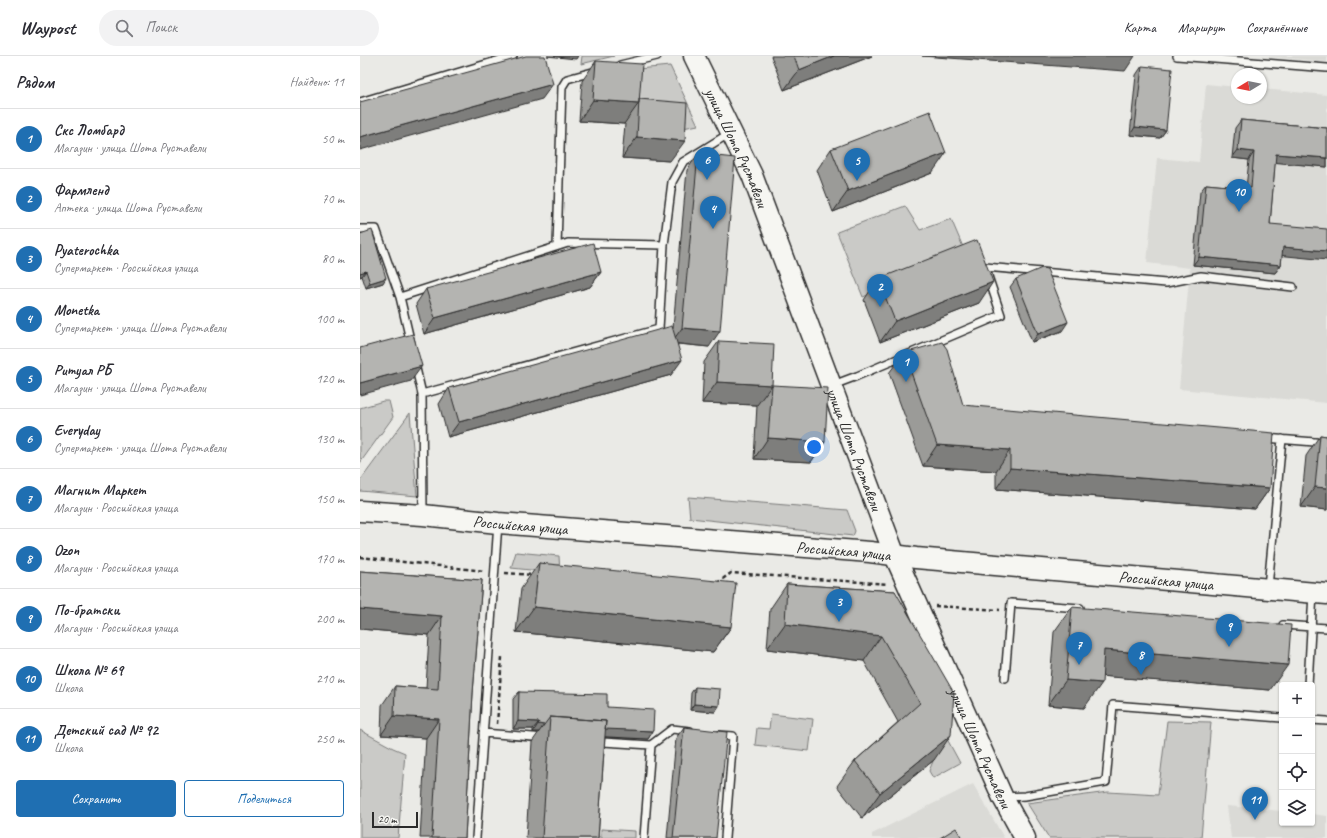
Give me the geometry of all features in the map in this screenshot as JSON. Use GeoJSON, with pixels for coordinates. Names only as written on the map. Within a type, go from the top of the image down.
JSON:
{"type":"FeatureCollection","features":[{"type":"Feature","properties":{"kind":"main road","name":"улица Шота Руставели"},"geometry":{"type":"LineString","coordinates":[[694,56],[752,175],[895,556],[1003,798],[1025,838]]}},
{"type":"Feature","properties":{"kind":"main road","name":"Российская улица"},"geometry":{"type":"LineString","coordinates":[[360,511],[862,552],[1268,590],[1320,593]]}},
{"type":"Feature","properties":{"kind":"lane"},"geometry":{"type":"LineString","coordinates":[[360,102],[514,56]]}},
{"type":"Feature","properties":{"kind":"lane"},"geometry":{"type":"LineString","coordinates":[[557,246],[562,87],[567,79],[656,56]]}},
{"type":"Feature","properties":{"kind":"lane"},"geometry":{"type":"LineString","coordinates":[[1177,56],[1327,68]]}},
{"type":"Feature","properties":{"kind":"lane"},"geometry":{"type":"LineString","coordinates":[[422,394],[659,329],[664,245],[672,182],[683,162],[731,132]]}},
{"type":"Feature","properties":{"kind":"lane"},"geometry":{"type":"LineString","coordinates":[[360,229],[376,230],[400,297],[406,339],[413,356],[422,394],[423,515]]}},
{"type":"Feature","properties":{"kind":"lane"},"geometry":{"type":"LineString","coordinates":[[400,297],[568,243],[664,245]]}},
{"type":"Feature","properties":{"kind":"lane"},"geometry":{"type":"LineString","coordinates":[[831,386],[925,350],[1001,315],[985,267],[1166,284],[1201,276],[1293,287]]}},
{"type":"Feature","properties":{"kind":"lane"},"geometry":{"type":"LineString","coordinates":[[1258,437],[1327,442]]}},
{"type":"Feature","properties":{"kind":"lane"},"geometry":{"type":"LineString","coordinates":[[1268,590],[1282,439]]}},
{"type":"Feature","properties":{"kind":"lane"},"geometry":{"type":"LineString","coordinates":[[476,838],[498,523]]}},
{"type":"Feature","properties":{"kind":"lane"},"geometry":{"type":"LineString","coordinates":[[1308,682],[1312,627],[1320,593]]}},
{"type":"Feature","properties":{"kind":"lane"},"geometry":{"type":"LineString","coordinates":[[1005,678],[1011,603],[1085,609]]}},
{"type":"Feature","properties":{"kind":"lane"},"geometry":{"type":"LineString","coordinates":[[1273,624],[1327,628]]}},
{"type":"Feature","properties":{"kind":"lane"},"geometry":{"type":"LineString","coordinates":[[1003,798],[1025,796],[1106,782],[1112,705],[1279,718]]}},
{"type":"Feature","properties":{"kind":"lane"},"geometry":{"type":"LineString","coordinates":[[1315,720],[1327,721]]}},
{"type":"Feature","properties":{"kind":"lane"},"geometry":{"type":"LineString","coordinates":[[600,745],[651,746],[672,729],[695,732]]}},
{"type":"Feature","properties":{"kind":"lane"},"geometry":{"type":"LineString","coordinates":[[483,733],[549,738]]}},
{"type":"Feature","properties":{"kind":"lane"},"geometry":{"type":"LineString","coordinates":[[710,734],[733,736],[725,838]]}},
{"type":"Feature","properties":{"kind":"lane"},"geometry":{"type":"LineString","coordinates":[[644,838],[651,746]]}},
{"type":"Feature","properties":{"kind":"path"},"geometry":{"type":"LineString","coordinates":[[360,557],[534,576]]}},
{"type":"Feature","properties":{"kind":"path"},"geometry":{"type":"LineString","coordinates":[[713,585],[731,573],[908,585]]}},
{"type":"Feature","properties":{"kind":"path"},"geometry":{"type":"LineString","coordinates":[[935,606],[1010,611]]}},
{"type":"Feature","properties":{"kind":"shaded area"},"geometry":{"type":"Polygon","coordinates":[[[582,56],[614,56],[581,64],[582,56]]]}},
{"type":"Feature","properties":{"kind":"shaded area"},"geometry":{"type":"Polygon","coordinates":[[[1263,56],[1327,56],[1327,62],[1263,56]]]}},
{"type":"Feature","properties":{"kind":"shaded area"},"geometry":{"type":"Polygon","coordinates":[[[670,66],[698,125],[678,129],[635,113],[638,69],[670,66]]]}},
{"type":"Feature","properties":{"kind":"shaded area"},"geometry":{"type":"Polygon","coordinates":[[[1206,84],[1231,86],[1231,104],[1267,104],[1267,90],[1327,95],[1327,403],[1179,389],[1190,268],[1147,263],[1157,158],[1199,162],[1206,84]]]}},
{"type":"Feature","properties":{"kind":"shaded area"},"geometry":{"type":"Polygon","coordinates":[[[905,206],[920,230],[951,219],[966,254],[863,297],[837,232],[905,206]]]}},
{"type":"Feature","properties":{"kind":"shaded area"},"geometry":{"type":"Polygon","coordinates":[[[383,401],[389,401],[393,417],[360,463],[360,408],[383,401]]]}},
{"type":"Feature","properties":{"kind":"shaded area"},"geometry":{"type":"Polygon","coordinates":[[[410,413],[417,496],[360,491],[360,481],[410,413]]]}},
{"type":"Feature","properties":{"kind":"shaded area"},"geometry":{"type":"Polygon","coordinates":[[[688,497],[847,510],[855,531],[853,536],[690,518],[688,497]]]}},
{"type":"Feature","properties":{"kind":"shaded area"},"geometry":{"type":"Polygon","coordinates":[[[516,552],[559,556],[560,573],[511,568],[516,552]]]}},
{"type":"Feature","properties":{"kind":"shaded area"},"geometry":{"type":"Polygon","coordinates":[[[771,714],[813,719],[809,751],[755,745],[757,728],[769,729],[771,714]]]}},
{"type":"Feature","properties":{"kind":"shaded area"},"geometry":{"type":"Polygon","coordinates":[[[1167,721],[1211,722],[1201,838],[1049,838],[1027,803],[1108,792],[1158,795],[1167,721]]]}},
{"type":"Feature","properties":{"kind":"shaded area"},"geometry":{"type":"Polygon","coordinates":[[[360,730],[405,753],[398,838],[360,838],[360,730]]]}},
{"type":"Feature","properties":{"kind":"shaded area"},"geometry":{"type":"Polygon","coordinates":[[[947,739],[960,763],[933,778],[929,771],[941,742],[947,739]]]}},
{"type":"Feature","properties":{"kind":"shaded area"},"geometry":{"type":"Polygon","coordinates":[[[973,784],[1004,838],[872,838],[872,834],[973,784]]]}},
{"type":"Feature","properties":{"kind":"shaded area"},"geometry":{"type":"Polygon","coordinates":[[[1227,806],[1279,811],[1279,826],[1315,826],[1315,814],[1327,816],[1327,838],[1231,838],[1227,806]]]}},
{"type":"Feature","properties":{"kind":"shaded area"},"geometry":{"type":"Polygon","coordinates":[[[601,829],[635,831],[635,838],[601,838],[601,829]]]}},
{"type":"Feature","properties":{"kind":"building"},"geometry":{"type":"Polygon","coordinates":[[[526,56],[545,56],[553,84],[360,137],[360,102],[526,56]]]}},
{"type":"Feature","properties":{"kind":"building"},"geometry":{"type":"Polygon","coordinates":[[[794,56],[834,56],[799,70],[794,56]]]}},
{"type":"Feature","properties":{"kind":"building"},"geometry":{"type":"Polygon","coordinates":[[[596,61],[642,64],[639,103],[593,100],[596,61]]]}},
{"type":"Feature","properties":{"kind":"building"},"geometry":{"type":"Polygon","coordinates":[[[1142,66],[1172,69],[1166,130],[1135,127],[1142,66]]]}},
{"type":"Feature","properties":{"kind":"building"},"geometry":{"type":"Polygon","coordinates":[[[639,99],[687,103],[685,141],[637,137],[639,99]]]}},
{"type":"Feature","properties":{"kind":"building"},"geometry":{"type":"Polygon","coordinates":[[[930,111],[946,153],[848,191],[831,149],[930,111]]]}},
{"type":"Feature","properties":{"kind":"building"},"geometry":{"type":"Polygon","coordinates":[[[1241,120],[1327,128],[1327,158],[1276,154],[1270,224],[1327,229],[1327,251],[1283,247],[1281,265],[1199,257],[1206,184],[1251,188],[1254,152],[1238,150],[1241,120]]]}},
{"type":"Feature","properties":{"kind":"building"},"geometry":{"type":"Polygon","coordinates":[[[698,154],[735,158],[720,331],[682,328],[698,154]]]}},
{"type":"Feature","properties":{"kind":"building"},"geometry":{"type":"Polygon","coordinates":[[[372,230],[386,278],[370,283],[366,271],[360,273],[360,234],[372,230]]]}},
{"type":"Feature","properties":{"kind":"building"},"geometry":{"type":"Polygon","coordinates":[[[977,240],[993,282],[895,321],[878,279],[977,240]]]}},
{"type":"Feature","properties":{"kind":"building"},"geometry":{"type":"Polygon","coordinates":[[[593,243],[601,272],[435,318],[426,289],[593,243]]]}},
{"type":"Feature","properties":{"kind":"building"},"geometry":{"type":"Polygon","coordinates":[[[1042,268],[1047,269],[1068,322],[1038,334],[1016,279],[1042,268]]]}},
{"type":"Feature","properties":{"kind":"building"},"geometry":{"type":"Polygon","coordinates":[[[672,326],[682,360],[459,422],[449,388],[672,326]]]}},
{"type":"Feature","properties":{"kind":"building"},"geometry":{"type":"Polygon","coordinates":[[[413,334],[422,366],[360,383],[360,348],[413,334]]]}},
{"type":"Feature","properties":{"kind":"building"},"geometry":{"type":"Polygon","coordinates":[[[719,341],[774,344],[772,385],[717,382],[719,341]]]}},
{"type":"Feature","properties":{"kind":"building"},"geometry":{"type":"Polygon","coordinates":[[[942,342],[947,349],[963,405],[1274,433],[1270,488],[1010,468],[1010,450],[937,445],[904,353],[942,342]]]}},
{"type":"Feature","properties":{"kind":"building"},"geometry":{"type":"Polygon","coordinates":[[[772,385],[828,388],[825,442],[768,438],[772,385]]]}},
{"type":"Feature","properties":{"kind":"building"},"geometry":{"type":"Polygon","coordinates":[[[1320,435],[1327,436],[1327,488],[1315,487],[1320,435]]]}},
{"type":"Feature","properties":{"kind":"building"},"geometry":{"type":"Polygon","coordinates":[[[539,563],[736,583],[731,627],[534,607],[539,563]]]}},
{"type":"Feature","properties":{"kind":"building"},"geometry":{"type":"Polygon","coordinates":[[[360,571],[482,580],[473,693],[465,838],[432,838],[439,719],[394,716],[395,686],[438,689],[442,616],[360,609],[360,571]]]}},
{"type":"Feature","properties":{"kind":"building"},"geometry":{"type":"Polygon","coordinates":[[[787,584],[895,591],[954,693],[951,735],[880,793],[855,761],[920,703],[881,636],[785,624],[787,584]]]}},
{"type":"Feature","properties":{"kind":"building"},"geometry":{"type":"Polygon","coordinates":[[[1072,607],[1291,625],[1288,665],[1104,650],[1102,683],[1066,680],[1072,607]]]}},
{"type":"Feature","properties":{"kind":"building"},"geometry":{"type":"Polygon","coordinates":[[[695,687],[720,689],[719,706],[694,704],[695,687]]]}},
{"type":"Feature","properties":{"kind":"building"},"geometry":{"type":"Polygon","coordinates":[[[519,692],[607,694],[607,707],[654,710],[653,731],[605,729],[606,721],[550,717],[544,725],[538,724],[539,722],[518,721],[519,692]]]}},
{"type":"Feature","properties":{"kind":"building"},"geometry":{"type":"Polygon","coordinates":[[[550,717],[606,721],[598,838],[542,838],[550,717]]]}},
{"type":"Feature","properties":{"kind":"building"},"geometry":{"type":"Polygon","coordinates":[[[684,727],[727,732],[716,838],[673,838],[684,727]]]}},
{"type":"Feature","properties":{"kind":"building"},"geometry":{"type":"Polygon","coordinates":[[[956,828],[962,838],[940,838],[956,828]]]}},
{"type":"Feature","properties":{"kind":"place","name":"Everyday"},"geometry":{"type":"Point","coordinates":[707,180]}},
{"type":"Feature","properties":{"kind":"place","name":"Ритуал РБ"},"geometry":{"type":"Point","coordinates":[857,181]}},
{"type":"Feature","properties":{"kind":"place","name":"Школа № 69"},"geometry":{"type":"Point","coordinates":[1239,212]}},
{"type":"Feature","properties":{"kind":"place","name":"Monetka"},"geometry":{"type":"Point","coordinates":[713,229]}},
{"type":"Feature","properties":{"kind":"place","name":"Фармленд"},"geometry":{"type":"Point","coordinates":[880,307]}},
{"type":"Feature","properties":{"kind":"place","name":"Скс Ломбард"},"geometry":{"type":"Point","coordinates":[906,382]}},
{"type":"Feature","properties":{"kind":"place","name":"Pyaterochka"},"geometry":{"type":"Point","coordinates":[839,622]}},
{"type":"Feature","properties":{"kind":"place","name":"По-братски"},"geometry":{"type":"Point","coordinates":[1229,647]}},
{"type":"Feature","properties":{"kind":"place","name":"Магнит Маркет"},"geometry":{"type":"Point","coordinates":[1079,665]}},
{"type":"Feature","properties":{"kind":"place","name":"Ozon"},"geometry":{"type":"Point","coordinates":[1141,675]}},
{"type":"Feature","properties":{"kind":"place","name":"Детский сад № 92"},"geometry":{"type":"Point","coordinates":[1255,820]}}]}
